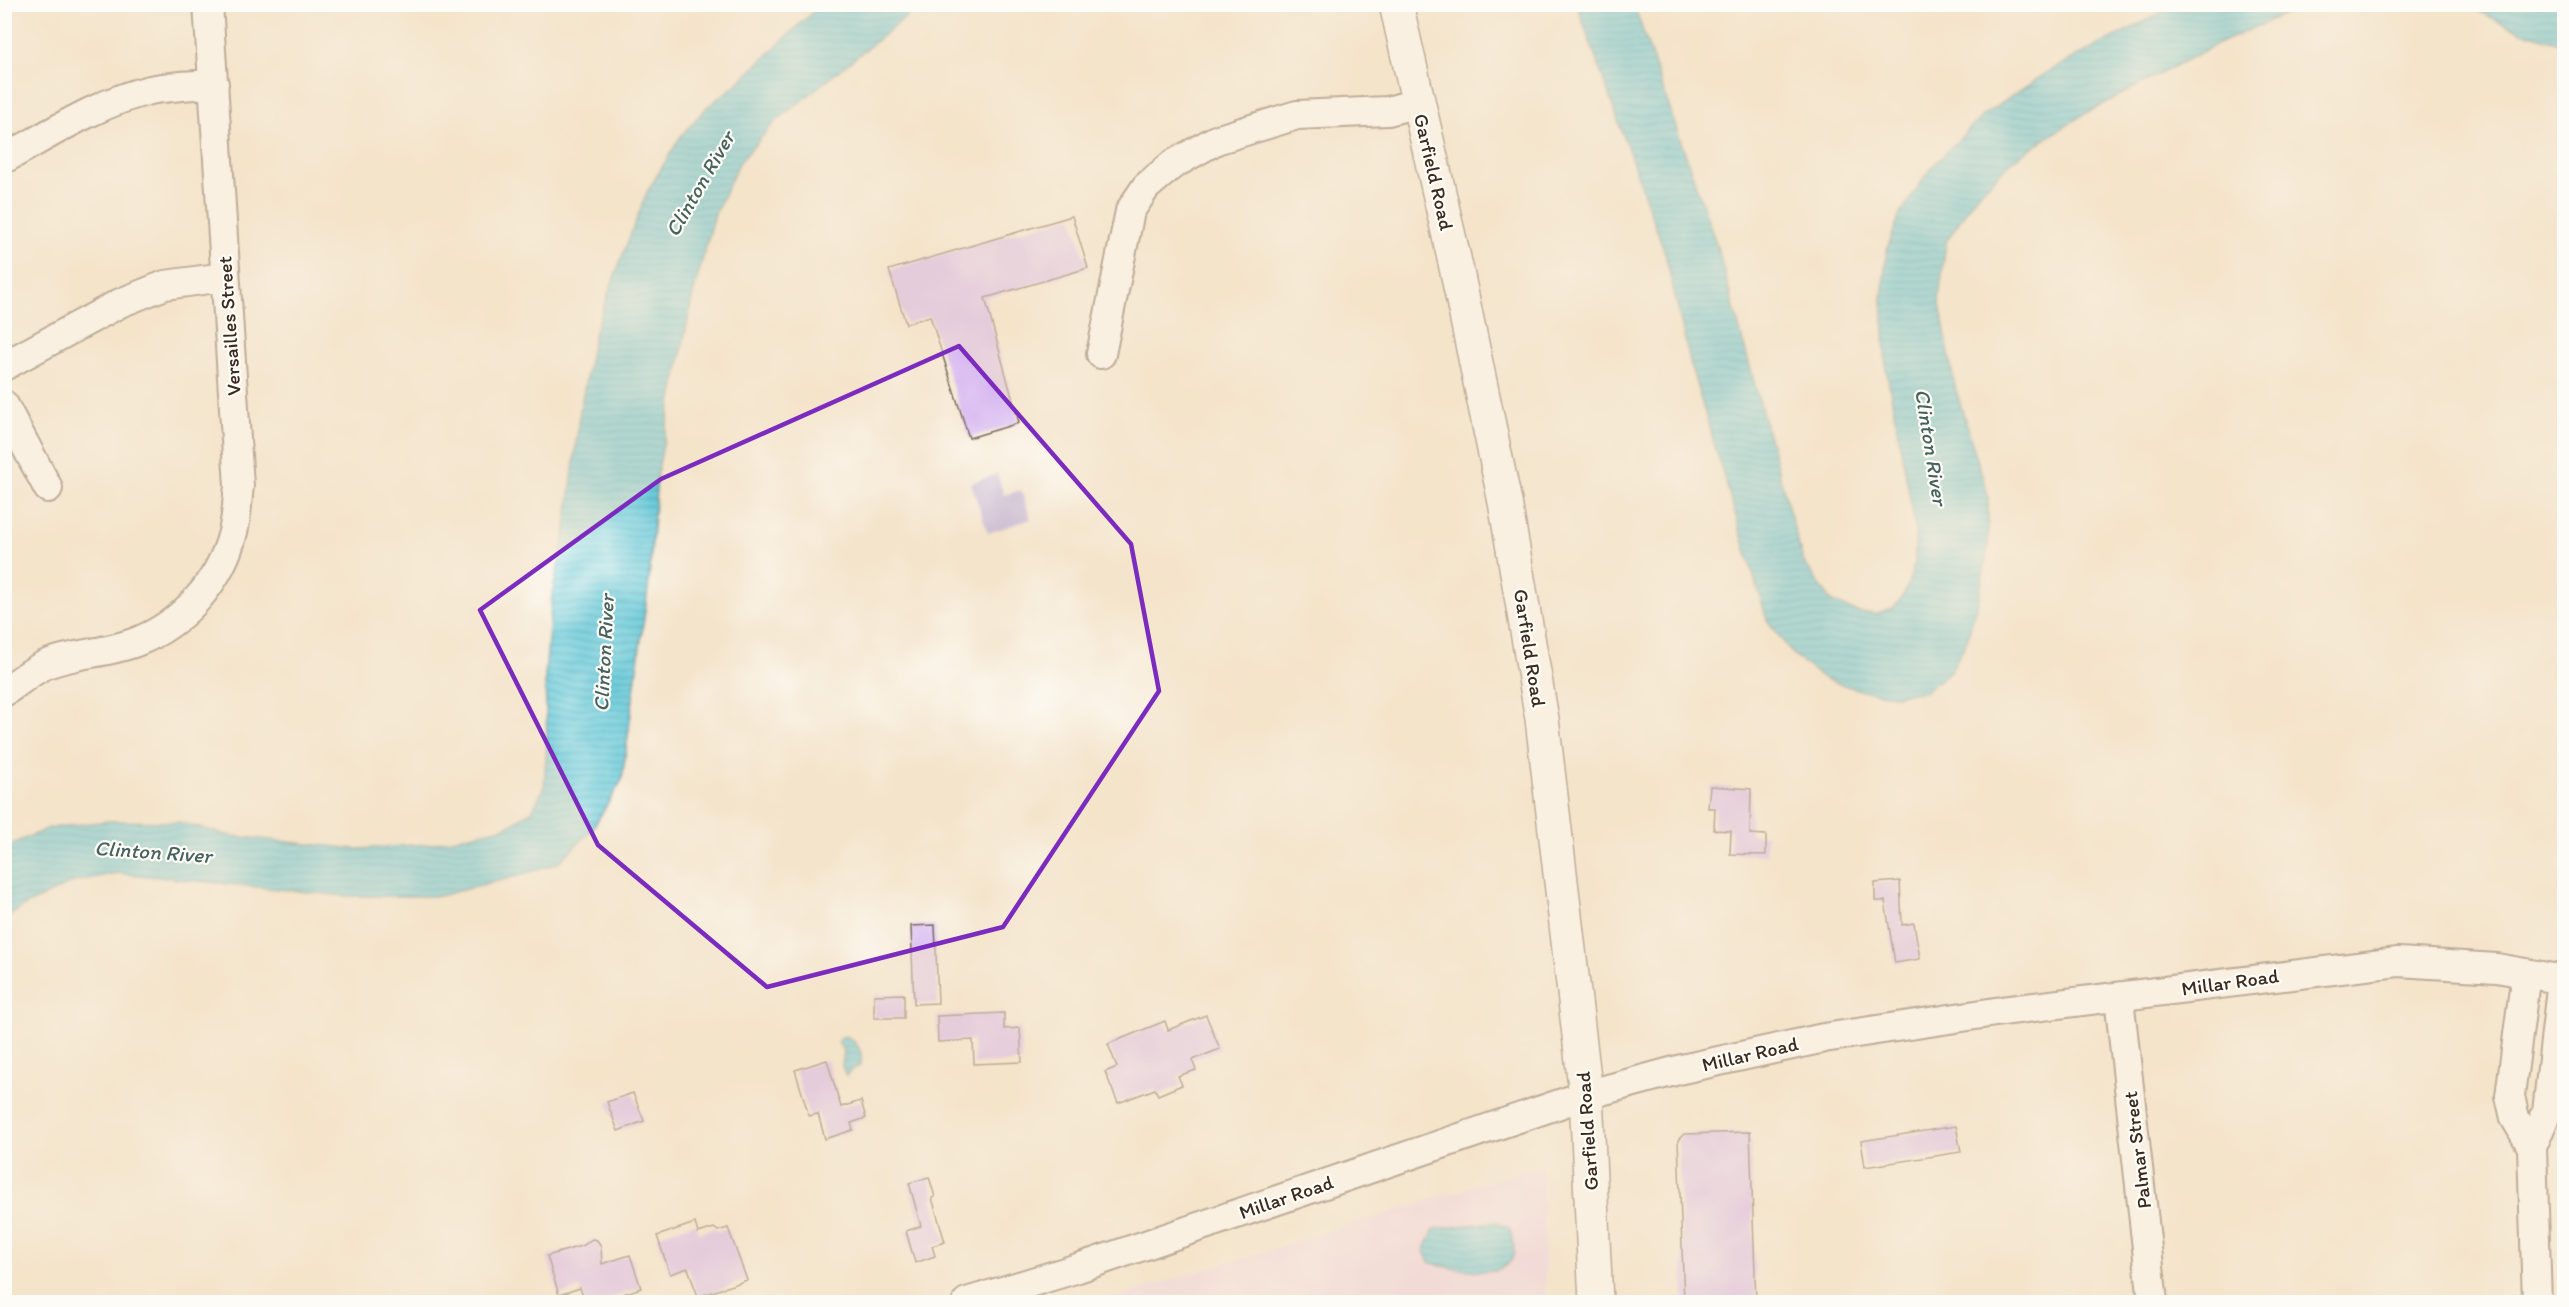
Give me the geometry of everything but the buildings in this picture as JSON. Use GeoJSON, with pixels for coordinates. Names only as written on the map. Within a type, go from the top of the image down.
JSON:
{"type":"FeatureCollection","features":[{"type":"Feature","properties":{"kind":"main road","name":"Garfield Road"},"geometry":{"type":"LineString","coordinates":[[1396,4],[1456,267],[1524,607],[1542,718],[1586,1095],[1596,1302]]}},
{"type":"Feature","properties":{"kind":"street","name":"Versailles Street"},"geometry":{"type":"LineString","coordinates":[[4,692],[45,665],[137,642],[169,624],[189,609],[204,593],[222,564],[234,532],[239,486],[208,4]]}},
{"type":"Feature","properties":{"kind":"street"},"geometry":{"type":"LineString","coordinates":[[4,159],[101,108],[131,96],[174,86],[214,84]]}},
{"type":"Feature","properties":{"kind":"street"},"geometry":{"type":"LineString","coordinates":[[1101,354],[1130,211],[1146,187],[1172,165],[1216,140],[1297,115],[1388,111],[1417,103]]}},
{"type":"Feature","properties":{"kind":"street"},"geometry":{"type":"LineString","coordinates":[[4,366],[120,303],[165,285],[225,277]]}},
{"type":"Feature","properties":{"kind":"street"},"geometry":{"type":"LineString","coordinates":[[4,405],[48,488]]}},
{"type":"Feature","properties":{"kind":"street","name":"Millar Road"},"geometry":{"type":"LineString","coordinates":[[967,1302],[1033,1293],[1586,1095],[1824,1038],[2002,1011],[2398,962],[2526,973],[2563,980]]}},
{"type":"Feature","properties":{"kind":"street"},"geometry":{"type":"LineString","coordinates":[[2526,973],[2510,1096],[2515,1118],[2532,1147]]}},
{"type":"Feature","properties":{"kind":"street"},"geometry":{"type":"LineString","coordinates":[[2537,1302],[2532,1147],[2547,1112],[2563,980]]}},
{"type":"Feature","properties":{"kind":"street","name":"Palmar Street"},"geometry":{"type":"LineString","coordinates":[[2119,998],[2153,1302]]}},
{"type":"Feature","properties":{"kind":"street"},"geometry":{"type":"LineString","coordinates":[[2516,1042],[2553,1048]]}},
{"type":"Feature","properties":{"kind":"highlighted area"},"geometry":{"type":"Polygon","coordinates":[[[959,346],[1131,544],[1159,691],[1003,927],[767,987],[598,845],[480,610],[661,479],[959,346]]]}},
{"type":"Feature","properties":{"kind":"shaded area"},"geometry":{"type":"Polygon","coordinates":[[[997,474],[1004,495],[1021,490],[1031,519],[988,533],[971,483],[997,474]]]}},
{"type":"Feature","properties":{"kind":"shaded area"},"geometry":{"type":"Polygon","coordinates":[[[1542,1165],[1546,1302],[1102,1302],[1542,1165]]]}},
{"type":"Feature","properties":{"kind":"water","name":"Clinton River"},"geometry":{"type":"Polygon","coordinates":[[[821,4],[921,5],[775,122],[739,163],[715,214],[693,294],[657,475],[649,581],[622,780],[591,831],[558,863],[518,876],[439,896],[347,896],[117,873],[73,882],[24,906],[5,919],[5,847],[49,828],[109,821],[178,822],[231,836],[357,849],[430,844],[506,827],[532,811],[544,787],[547,741],[545,676],[552,596],[566,528],[580,411],[594,334],[615,275],[647,192],[681,136],[707,107],[738,83],[821,4]]]}},
{"type":"Feature","properties":{"kind":"water","name":"Clinton River"},"geometry":{"type":"Polygon","coordinates":[[[1577,5],[1634,5],[1717,246],[1803,561],[1832,602],[1859,613],[1878,614],[1894,608],[1906,591],[1915,561],[1915,526],[1886,368],[1882,298],[1887,249],[1900,214],[1931,168],[1982,116],[2051,70],[2176,5],[2305,5],[2211,47],[2081,116],[2017,157],[1975,197],[1946,242],[1939,299],[1955,387],[1988,495],[1988,546],[1980,594],[1966,643],[1951,670],[1926,691],[1896,695],[1863,691],[1825,679],[1794,656],[1767,620],[1692,370],[1665,253],[1577,5]]]}},
{"type":"Feature","properties":{"kind":"water"},"geometry":{"type":"Polygon","coordinates":[[[2464,5],[2564,5],[2564,44],[2523,32],[2464,5]]]}},
{"type":"Feature","properties":{"kind":"water"},"geometry":{"type":"Polygon","coordinates":[[[846,1036],[857,1045],[861,1052],[861,1061],[860,1066],[851,1070],[846,1076],[842,1066],[844,1051],[838,1043],[840,1038],[846,1036]]]}},
{"type":"Feature","properties":{"kind":"water"},"geometry":{"type":"Polygon","coordinates":[[[1496,1222],[1509,1228],[1514,1246],[1511,1260],[1502,1268],[1482,1271],[1446,1267],[1429,1262],[1424,1251],[1434,1229],[1496,1222]]]}}]}
